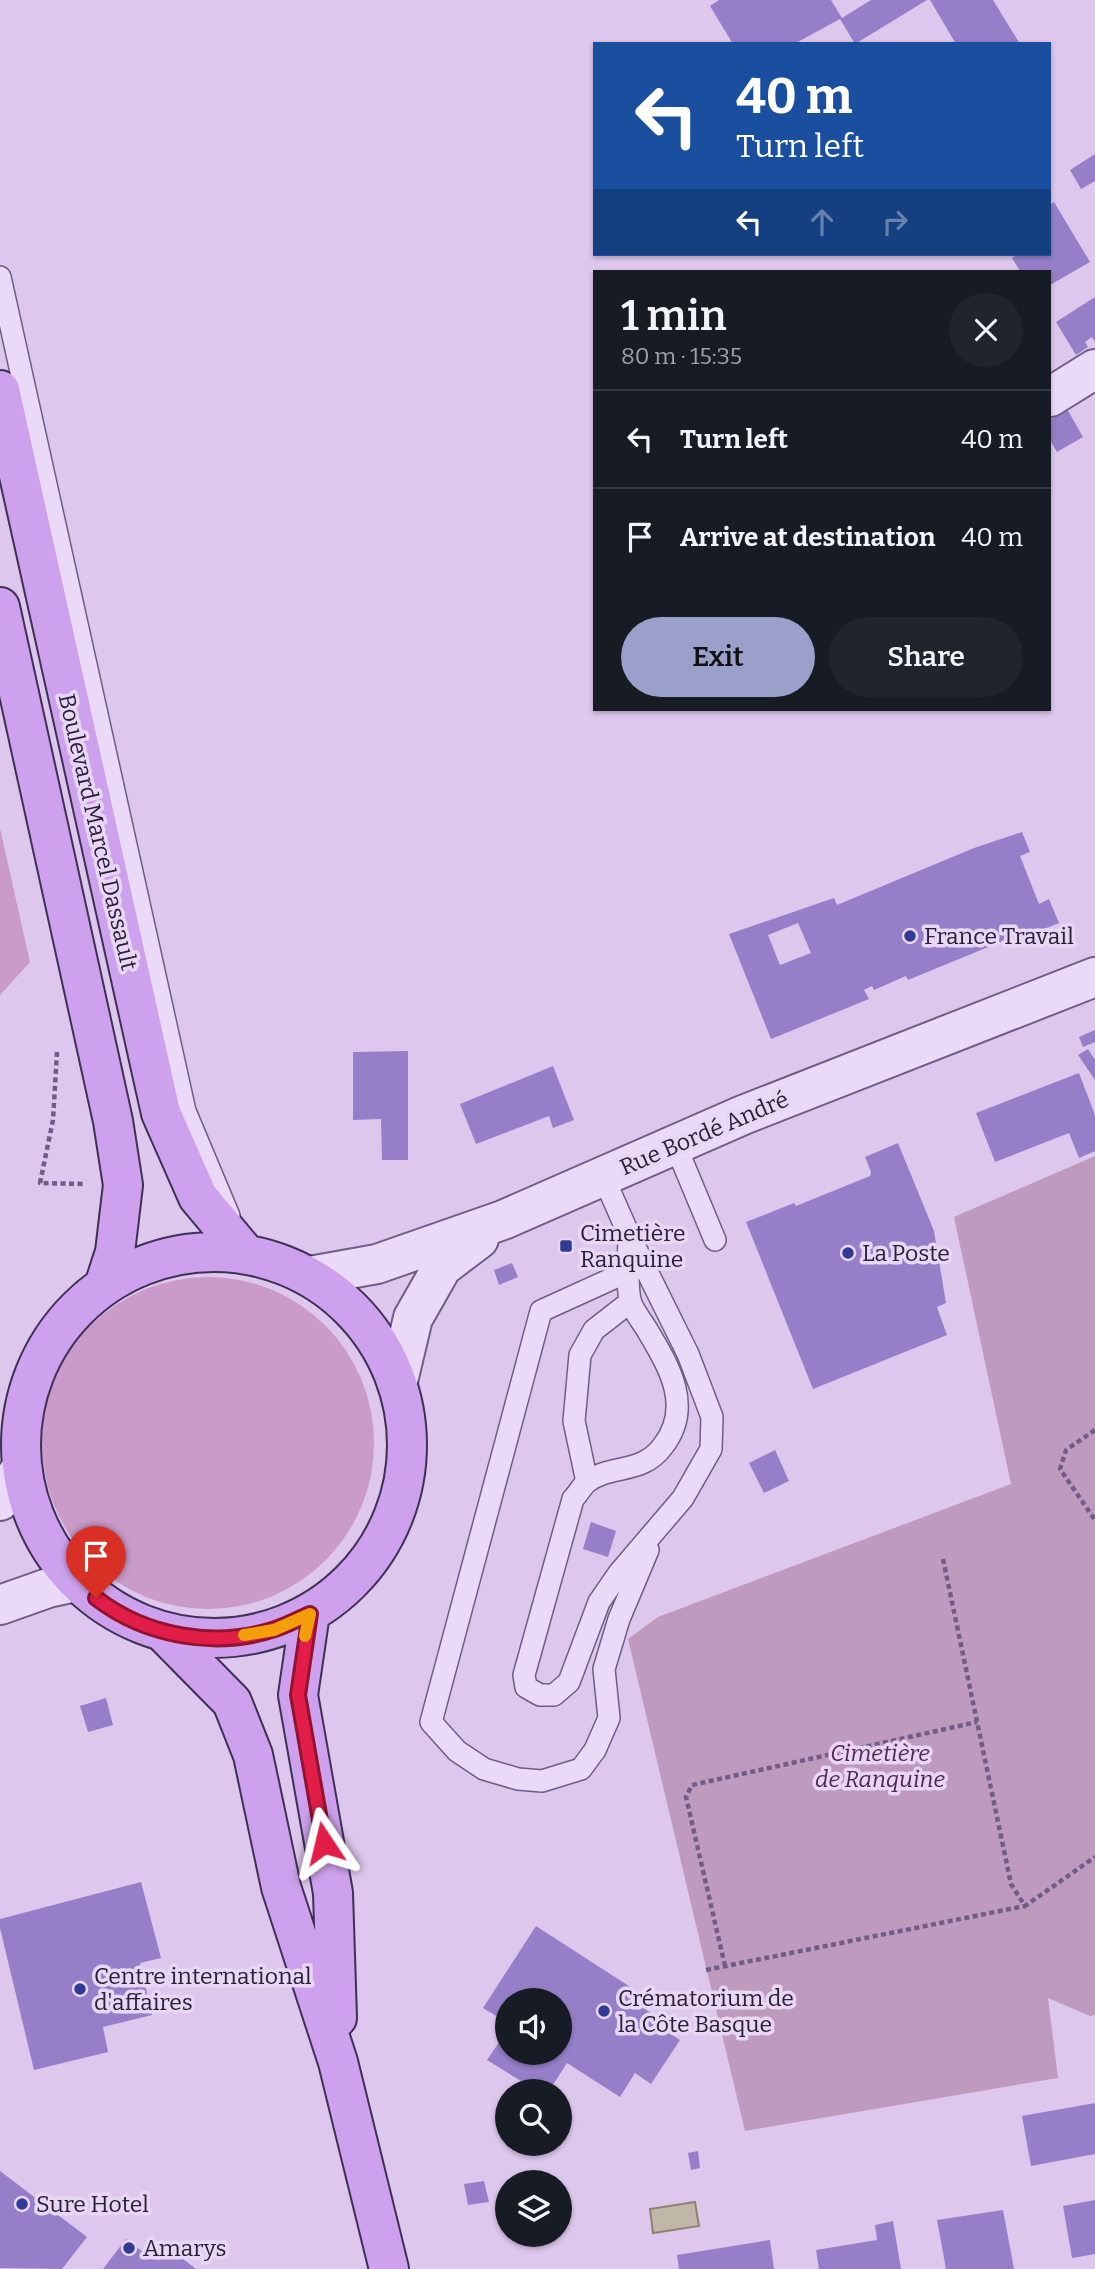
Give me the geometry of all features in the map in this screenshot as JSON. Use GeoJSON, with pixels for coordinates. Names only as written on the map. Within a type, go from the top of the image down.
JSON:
{"type":"FeatureCollection","features":[{"type":"Feature","properties":{"kind":"main road","name":"Boulevard Marcel Dassault"},"geometry":{"type":"LineString","coordinates":[[0,390],[161,1113],[198,1197],[245,1253]]}},
{"type":"Feature","properties":{"kind":"main road","name":"Boulevard Marcel Dassault"},"geometry":{"type":"LineString","coordinates":[[0,607],[123,1185],[115,1252],[104,1286]]}},
{"type":"Feature","properties":{"kind":"main road"},"geometry":{"type":"LineString","coordinates":[[195,1252],[245,1253],[279,1262],[310,1276],[348,1304],[377,1339],[398,1381],[408,1443],[399,1505],[369,1561],[310,1614],[274,1630],[219,1639],[164,1633],[116,1613],[76,1582],[49,1548],[31,1510],[21,1468],[22,1416],[37,1366],[65,1321],[104,1286],[148,1263],[195,1252]]}},
{"type":"Feature","properties":{"kind":"main road"},"geometry":{"type":"LineString","coordinates":[[310,1614],[298,1695],[333,1893],[338,2062]]}},
{"type":"Feature","properties":{"kind":"main road"},"geometry":{"type":"LineString","coordinates":[[164,1633],[232,1702],[253,1755],[281,1887],[338,2062],[390,2265]]}},
{"type":"Feature","properties":{"kind":"street"},"geometry":{"type":"LineString","coordinates":[[1051,396],[1095,369]]}},
{"type":"Feature","properties":{"kind":"street","name":"Rue Bordé André"},"geometry":{"type":"LineString","coordinates":[[310,1276],[377,1264],[503,1220],[743,1115],[1095,977]]}},
{"type":"Feature","properties":{"kind":"street"},"geometry":{"type":"LineString","coordinates":[[398,1381],[413,1318],[442,1267],[503,1220]]}},
{"type":"Feature","properties":{"kind":"street"},"geometry":{"type":"LineString","coordinates":[[0,1501],[21,1468]]}},
{"type":"Feature","properties":{"kind":"street"},"geometry":{"type":"LineString","coordinates":[[0,1605],[48,1588],[76,1582]]}},
{"type":"Feature","properties":{"kind":"lane"},"geometry":{"type":"LineString","coordinates":[[0,277],[185,1111],[245,1253]]}},
{"type":"Feature","properties":{"kind":"lane"},"geometry":{"type":"LineString","coordinates":[[675,1144],[715,1240]]}},
{"type":"Feature","properties":{"kind":"lane"},"geometry":{"type":"LineString","coordinates":[[603,1177],[688,1354],[712,1417],[711,1448],[683,1498],[619,1573],[599,1602],[569,1682],[554,1695],[540,1695],[526,1687],[524,1675],[573,1499],[587,1482],[603,1474],[628,1470],[651,1459],[663,1447],[677,1414],[678,1395],[672,1374],[630,1302],[629,1235]]}},
{"type":"Feature","properties":{"kind":"lane"},"geometry":{"type":"LineString","coordinates":[[629,1271],[541,1311],[431,1722],[457,1751],[484,1769],[518,1779],[542,1780],[581,1769],[596,1750],[609,1718],[604,1669],[619,1619],[656,1530]]}},
{"type":"Feature","properties":{"kind":"lane"},"geometry":{"type":"LineString","coordinates":[[587,1482],[573,1421],[580,1354],[594,1330],[630,1302]]}},
{"type":"Feature","properties":{"kind":"path"},"geometry":{"type":"LineString","coordinates":[[1095,1430],[1066,1450],[1060,1469],[1095,1520]]}},
{"type":"Feature","properties":{"kind":"path"},"geometry":{"type":"LineString","coordinates":[[943,1559],[1011,1884],[1025,1906]]}},
{"type":"Feature","properties":{"kind":"path"},"geometry":{"type":"LineString","coordinates":[[725,1966],[686,1797],[692,1785],[977,1722]]}},
{"type":"Feature","properties":{"kind":"path"},"geometry":{"type":"LineString","coordinates":[[706,1970],[1025,1906],[1095,1857]]}},
{"type":"Feature","properties":{"kind":"shaded area"},"geometry":{"type":"Polygon","coordinates":[[[0,828],[30,962],[0,995],[0,828]]]}},
{"type":"Feature","properties":{"kind":"shaded area"},"geometry":{"type":"Polygon","coordinates":[[[208,1277],[240,1280],[272,1290],[300,1305],[325,1326],[346,1351],[361,1379],[371,1411],[374,1443],[371,1475],[361,1507],[346,1535],[325,1560],[300,1581],[272,1596],[240,1606],[208,1609],[176,1606],[144,1596],[116,1581],[91,1560],[70,1535],[55,1507],[45,1475],[42,1443],[45,1411],[55,1379],[70,1351],[91,1326],[116,1305],[144,1290],[176,1280],[208,1277]]]}},
{"type":"Feature","properties":{"kind":"shaded area"},"geometry":{"type":"Polygon","coordinates":[[[695,2202],[699,2226],[653,2233],[650,2209],[695,2202]]]}},
{"type":"Feature","properties":{"kind":"green space","name":"Cimetière de Ranquine"},"geometry":{"type":"Polygon","coordinates":[[[1095,1156],[1095,2015],[1090,2016],[1048,1998],[1058,2078],[745,2131],[628,1639],[658,1617],[1011,1484],[954,1217],[1095,1156]]]}},
{"type":"Feature","properties":{"kind":"building"},"geometry":{"type":"Polygon","coordinates":[[[719,0],[831,0],[842,18],[871,0],[927,0],[858,42],[854,42],[840,19],[798,42],[732,42],[710,6],[719,0]]]}},
{"type":"Feature","properties":{"kind":"building"},"geometry":{"type":"Polygon","coordinates":[[[930,0],[993,0],[1019,42],[955,42],[930,0]]]}},
{"type":"Feature","properties":{"kind":"building"},"geometry":{"type":"Polygon","coordinates":[[[1095,154],[1095,181],[1081,189],[1070,170],[1095,154]]]}},
{"type":"Feature","properties":{"kind":"building"},"geometry":{"type":"Polygon","coordinates":[[[1054,202],[1090,262],[1051,284],[1051,270],[1019,270],[1012,258],[1051,256],[1051,204],[1054,202]]]}},
{"type":"Feature","properties":{"kind":"building"},"geometry":{"type":"Polygon","coordinates":[[[1095,297],[1095,342],[1092,337],[1085,342],[1088,347],[1076,355],[1056,322],[1095,297]]]}},
{"type":"Feature","properties":{"kind":"building"},"geometry":{"type":"Polygon","coordinates":[[[1067,409],[1083,437],[1057,452],[1051,442],[1051,419],[1067,409]]]}},
{"type":"Feature","properties":{"kind":"building","name":"France Travail"},"geometry":{"type":"Polygon","coordinates":[[[1022,832],[1030,852],[1020,856],[1039,904],[1049,899],[1059,923],[1026,936],[1025,932],[908,980],[906,976],[874,990],[872,986],[864,990],[869,999],[771,1039],[729,934],[834,898],[837,905],[974,848],[1022,832]],[[798,923],[768,935],[780,965],[811,953],[798,923]]]}},
{"type":"Feature","properties":{"kind":"building"},"geometry":{"type":"Polygon","coordinates":[[[1095,1030],[1095,1042],[1083,1047],[1079,1037],[1095,1030]]]}},
{"type":"Feature","properties":{"kind":"building"},"geometry":{"type":"Polygon","coordinates":[[[1088,1049],[1095,1060],[1095,1080],[1078,1055],[1088,1049]]]}},
{"type":"Feature","properties":{"kind":"building"},"geometry":{"type":"Polygon","coordinates":[[[408,1051],[408,1160],[382,1160],[381,1119],[353,1120],[353,1052],[408,1051]]]}},
{"type":"Feature","properties":{"kind":"building"},"geometry":{"type":"Polygon","coordinates":[[[553,1066],[574,1120],[553,1128],[549,1116],[476,1144],[460,1104],[553,1066]]]}},
{"type":"Feature","properties":{"kind":"building"},"geometry":{"type":"Polygon","coordinates":[[[1079,1073],[1095,1115],[1095,1151],[1079,1158],[1069,1133],[995,1162],[976,1113],[1079,1073]]]}},
{"type":"Feature","properties":{"kind":"building","name":"La Poste"},"geometry":{"type":"Polygon","coordinates":[[[898,1143],[934,1231],[946,1303],[937,1307],[947,1335],[813,1389],[746,1222],[794,1203],[796,1206],[870,1176],[865,1157],[898,1143]]]}},
{"type":"Feature","properties":{"kind":"building"},"geometry":{"type":"Polygon","coordinates":[[[512,1263],[518,1277],[499,1285],[494,1270],[512,1263]]]}},
{"type":"Feature","properties":{"kind":"building"},"geometry":{"type":"Polygon","coordinates":[[[775,1450],[789,1481],[764,1493],[749,1463],[775,1450]]]}},
{"type":"Feature","properties":{"kind":"building"},"geometry":{"type":"Polygon","coordinates":[[[591,1522],[616,1531],[608,1557],[583,1549],[591,1522]]]}},
{"type":"Feature","properties":{"kind":"building"},"geometry":{"type":"Polygon","coordinates":[[[106,1698],[113,1725],[88,1732],[80,1706],[106,1698]]]}},
{"type":"Feature","properties":{"kind":"building","name":"Centre international d'affaires"},"geometry":{"type":"Polygon","coordinates":[[[141,1882],[161,1958],[140,1963],[152,2015],[103,2027],[108,2052],[34,2070],[0,1919],[141,1882]]]}},
{"type":"Feature","properties":{"kind":"building","name":"Crématorium de la Côte Basque"},"geometry":{"type":"Polygon","coordinates":[[[536,1926],[635,1990],[630,1999],[654,2015],[651,2021],[680,2040],[651,2084],[635,2073],[620,2097],[570,2065],[572,1988],[496,1988],[536,1926]]]}},
{"type":"Feature","properties":{"kind":"building","name":"Crématorium de la Côte Basque"},"geometry":{"type":"Polygon","coordinates":[[[495,1989],[495,2015],[483,2008],[495,1989]]]}},
{"type":"Feature","properties":{"kind":"building","name":"Crématorium de la Côte Basque"},"geometry":{"type":"Polygon","coordinates":[[[495,2048],[495,2065],[487,2060],[495,2048]]]}},
{"type":"Feature","properties":{"kind":"building","name":"Crématorium de la Côte Basque"},"geometry":{"type":"Polygon","coordinates":[[[495,2065],[566,2065],[557,2079],[518,2079],[495,2065]]]}},
{"type":"Feature","properties":{"kind":"building"},"geometry":{"type":"Polygon","coordinates":[[[1095,2103],[1095,2154],[1031,2166],[1022,2116],[1095,2103]]]}},
{"type":"Feature","properties":{"kind":"building"},"geometry":{"type":"Polygon","coordinates":[[[698,2151],[700,2168],[691,2170],[688,2153],[698,2151]]]}},
{"type":"Feature","properties":{"kind":"building","name":"Sure Hotel"},"geometry":{"type":"Polygon","coordinates":[[[0,2171],[87,2237],[62,2269],[0,2268],[0,2171]]]}},
{"type":"Feature","properties":{"kind":"building"},"geometry":{"type":"Polygon","coordinates":[[[484,2181],[489,2202],[468,2205],[464,2184],[484,2181]]]}},
{"type":"Feature","properties":{"kind":"building"},"geometry":{"type":"Polygon","coordinates":[[[1095,2200],[1095,2254],[1072,2258],[1063,2206],[1095,2200]]]}},
{"type":"Feature","properties":{"kind":"building"},"geometry":{"type":"Polygon","coordinates":[[[1003,2210],[1014,2269],[946,2269],[937,2220],[1003,2210]]]}},
{"type":"Feature","properties":{"kind":"building"},"geometry":{"type":"Polygon","coordinates":[[[893,2221],[901,2269],[819,2269],[816,2250],[877,2240],[875,2225],[893,2221]]]}},
{"type":"Feature","properties":{"kind":"building","name":"Amarys"},"geometry":{"type":"Polygon","coordinates":[[[126,2239],[148,2256],[160,2241],[196,2269],[103,2269],[126,2239]]]}},
{"type":"Feature","properties":{"kind":"building"},"geometry":{"type":"Polygon","coordinates":[[[770,2240],[774,2269],[679,2269],[677,2255],[770,2240]]]}},
{"type":"Feature","properties":{"kind":"slow traffic"},"geometry":{"type":"LineString","coordinates":[[244,1635],[274,1630],[310,1614],[305,1636]]}},
{"type":"Feature","properties":{"kind":"place","name":"France Travail"},"geometry":{"type":"Point","coordinates":[910,936]}},
{"type":"Feature","properties":{"kind":"place","name":"Cimetière Ranquine"},"geometry":{"type":"Point","coordinates":[566,1246]}},
{"type":"Feature","properties":{"kind":"place","name":"La Poste"},"geometry":{"type":"Point","coordinates":[848,1253]}},
{"type":"Feature","properties":{"kind":"place","name":"Centre international d'affaires"},"geometry":{"type":"Point","coordinates":[80,1989]}},
{"type":"Feature","properties":{"kind":"place","name":"Crématorium de la Côte Basque"},"geometry":{"type":"Point","coordinates":[604,2011]}},
{"type":"Feature","properties":{"kind":"place","name":"Sure Hotel"},"geometry":{"type":"Point","coordinates":[22,2204]}},
{"type":"Feature","properties":{"kind":"place","name":"Amarys"},"geometry":{"type":"Point","coordinates":[129,2248]}},
{"type":"Feature","properties":{"kind":"route"},"geometry":{"type":"LineString","coordinates":[[96,1598],[116,1613],[164,1633],[219,1639],[274,1630],[310,1614],[304,1638],[298,1695],[324,1843]]}}]}
